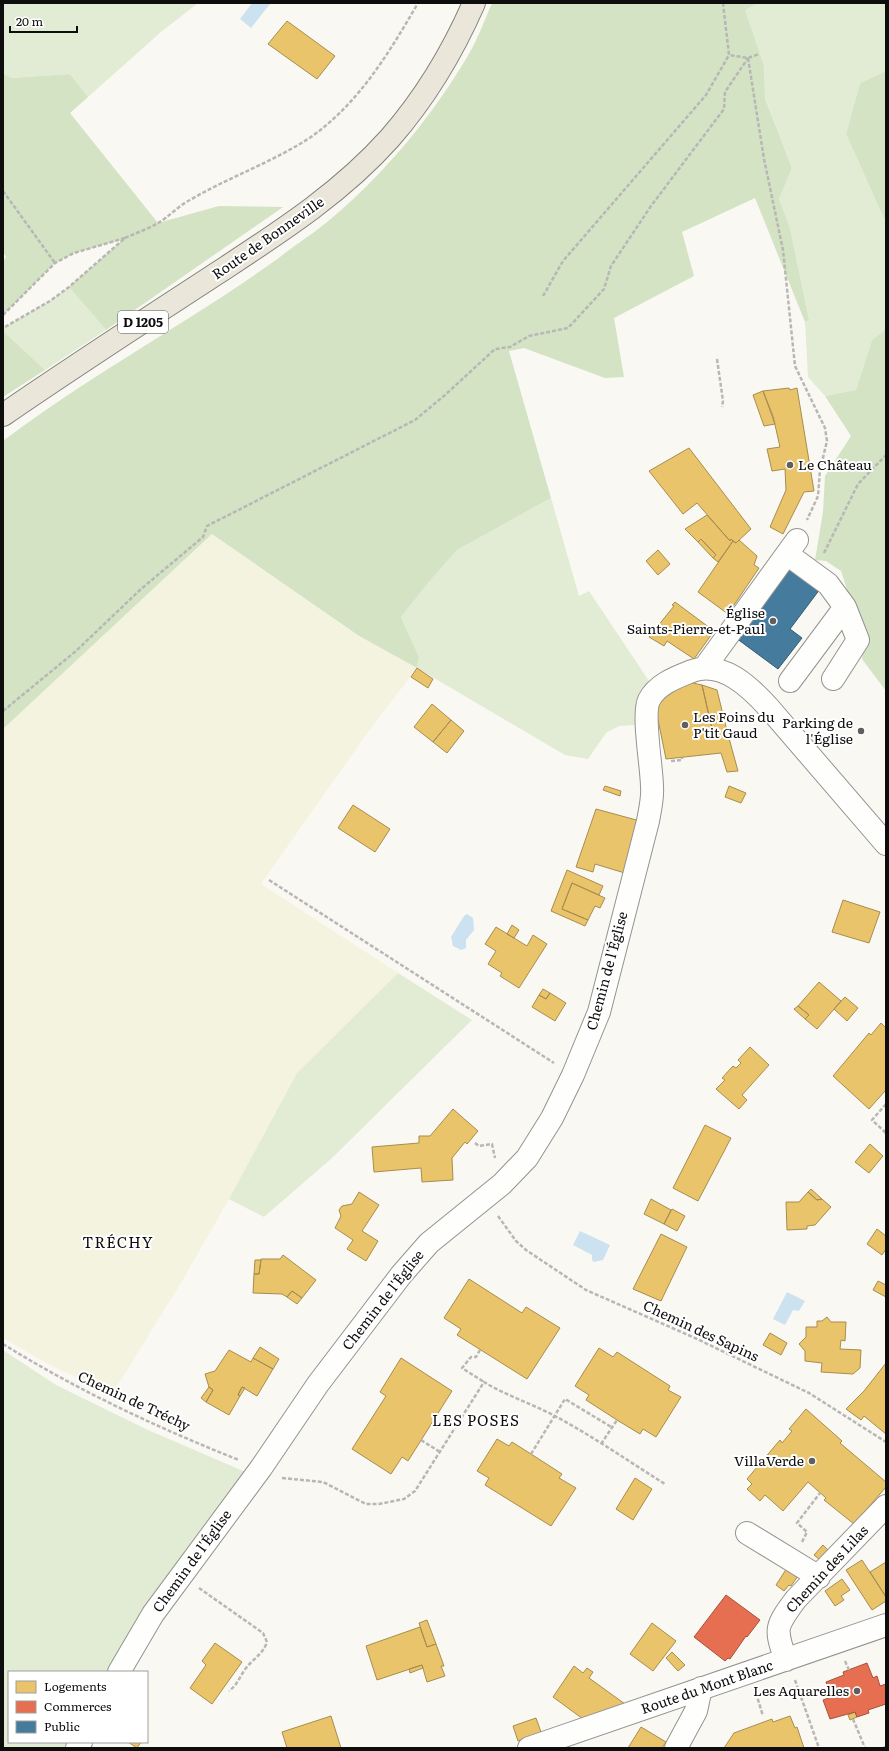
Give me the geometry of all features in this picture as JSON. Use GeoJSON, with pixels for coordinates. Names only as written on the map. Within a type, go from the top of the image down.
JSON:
{"type":"FeatureCollection","features":[{"type":"Feature","properties":{"kind":"main road","name":"Route de Bonneville"},"geometry":{"type":"LineString","coordinates":[[3,415],[282,230],[343,184],[390,138],[413,109],[446,60],[474,3]]}},
{"type":"Feature","properties":{"kind":"street"},"geometry":{"type":"LineString","coordinates":[[833,680],[858,640],[845,607],[828,584],[792,547],[705,667],[732,676],[755,692],[837,784],[886,844]]}},
{"type":"Feature","properties":{"kind":"street"},"geometry":{"type":"LineString","coordinates":[[790,681],[845,607]]}},
{"type":"Feature","properties":{"kind":"street","name":"Chemin de l'Église"},"geometry":{"type":"LineString","coordinates":[[120,1671],[153,1614],[261,1468],[318,1384],[400,1275],[429,1243],[502,1184],[527,1158],[552,1118],[573,1075],[599,1012],[648,821],[652,789],[647,717],[648,701],[666,682],[705,667]]}},
{"type":"Feature","properties":{"kind":"street","name":"Chemin des Lilas"},"geometry":{"type":"LineString","coordinates":[[786,1660],[779,1641],[778,1628],[786,1614],[796,1600],[886,1506]]}},
{"type":"Feature","properties":{"kind":"street"},"geometry":{"type":"LineString","coordinates":[[747,1533],[819,1577]]}},
{"type":"Feature","properties":{"kind":"street","name":"Route du Mont Blanc"},"geometry":{"type":"LineString","coordinates":[[529,1748],[886,1625]]}},
{"type":"Feature","properties":{"kind":"street"},"geometry":{"type":"LineString","coordinates":[[676,1748],[696,1711],[701,1688]]}},
{"type":"Feature","properties":{"kind":"path"},"geometry":{"type":"LineString","coordinates":[[3,315],[55,263],[74,253],[125,238],[158,223],[189,200],[309,138],[325,126],[359,93],[375,73],[418,3]]}},
{"type":"Feature","properties":{"kind":"path"},"geometry":{"type":"LineString","coordinates":[[543,296],[563,261],[706,95],[729,54],[723,3]]}},
{"type":"Feature","properties":{"kind":"path"},"geometry":{"type":"LineString","coordinates":[[729,54],[748,58],[759,54]]}},
{"type":"Feature","properties":{"kind":"path"},"geometry":{"type":"LineString","coordinates":[[748,58],[764,159],[783,250],[794,366],[825,428],[827,441],[820,470],[818,496],[792,547]]}},
{"type":"Feature","properties":{"kind":"path"},"geometry":{"type":"LineString","coordinates":[[3,711],[76,651],[141,589],[203,537],[207,526],[415,420],[445,396],[495,349],[510,347],[529,336],[568,328],[604,289],[611,266],[651,206],[724,109],[725,92],[748,58]]}},
{"type":"Feature","properties":{"kind":"path"},"geometry":{"type":"LineString","coordinates":[[3,191],[55,263]]}},
{"type":"Feature","properties":{"kind":"path"},"geometry":{"type":"LineString","coordinates":[[3,328],[50,302],[125,238]]}},
{"type":"Feature","properties":{"kind":"path"},"geometry":{"type":"LineString","coordinates":[[717,359],[723,401],[722,407]]}},
{"type":"Feature","properties":{"kind":"path"},"geometry":{"type":"LineString","coordinates":[[824,553],[858,484],[886,455]]}},
{"type":"Feature","properties":{"kind":"path"},"geometry":{"type":"LineString","coordinates":[[269,880],[573,1075]]}},
{"type":"Feature","properties":{"kind":"path"},"geometry":{"type":"LineString","coordinates":[[886,1104],[872,1120],[886,1133]]}},
{"type":"Feature","properties":{"kind":"path"},"geometry":{"type":"LineString","coordinates":[[475,1143],[479,1146],[492,1144],[495,1158]]}},
{"type":"Feature","properties":{"kind":"path","name":"Chemin des Sapins"},"geometry":{"type":"LineString","coordinates":[[511,1235],[526,1250],[586,1290],[695,1338],[809,1393],[886,1442]]}},
{"type":"Feature","properties":{"kind":"path","name":"Chemin de Tréchy"},"geometry":{"type":"LineString","coordinates":[[3,1344],[46,1370],[100,1397],[207,1446],[261,1468],[277,1477],[323,1482],[366,1504],[379,1504],[404,1500],[415,1491],[484,1382]]}},
{"type":"Feature","properties":{"kind":"path"},"geometry":{"type":"LineString","coordinates":[[480,1350],[476,1358],[472,1357],[462,1368],[495,1389],[527,1401],[554,1416],[665,1484]]}},
{"type":"Feature","properties":{"kind":"path"},"geometry":{"type":"LineString","coordinates":[[531,1454],[565,1399],[613,1428]]}},
{"type":"Feature","properties":{"kind":"path"},"geometry":{"type":"LineString","coordinates":[[601,1444],[617,1420]]}},
{"type":"Feature","properties":{"kind":"path"},"geometry":{"type":"LineString","coordinates":[[421,1440],[440,1452]]}},
{"type":"Feature","properties":{"kind":"path"},"geometry":{"type":"LineString","coordinates":[[800,1546],[807,1532],[797,1523],[820,1493]]}},
{"type":"Feature","properties":{"kind":"path"},"geometry":{"type":"LineString","coordinates":[[197,1587],[262,1633],[265,1638],[265,1647],[261,1653],[247,1667],[236,1686],[229,1691]]}},
{"type":"Feature","properties":{"kind":"path"},"geometry":{"type":"LineString","coordinates":[[799,1692],[819,1748]]}},
{"type":"Feature","properties":{"kind":"path"},"geometry":{"type":"LineString","coordinates":[[853,1719],[865,1748]]}},
{"type":"Feature","properties":{"kind":"green space"},"geometry":{"type":"Polygon","coordinates":[[[3,3],[198,3],[161,32],[88,97],[70,74],[11,78],[3,73],[3,3]]]}},
{"type":"Feature","properties":{"kind":"green space"},"geometry":{"type":"Polygon","coordinates":[[[492,3],[758,3],[745,10],[764,66],[765,98],[792,168],[779,199],[790,228],[809,320],[805,322],[755,198],[682,232],[694,276],[614,318],[624,377],[605,378],[524,348],[509,351],[551,498],[457,550],[401,617],[419,657],[417,668],[359,636],[212,534],[3,729],[3,441],[71,393],[246,281],[320,227],[347,205],[406,144],[440,99],[470,52],[492,3]]]}},
{"type":"Feature","properties":{"kind":"green space"},"geometry":{"type":"Polygon","coordinates":[[[758,3],[886,3],[886,71],[860,83],[846,134],[886,223],[886,329],[872,340],[856,390],[825,396],[808,377],[805,322],[809,320],[790,228],[779,199],[792,168],[765,97],[764,66],[744,10],[758,3]]]}},
{"type":"Feature","properties":{"kind":"green space"},"geometry":{"type":"Polygon","coordinates":[[[886,71],[886,223],[846,134],[860,83],[886,71]]]}},
{"type":"Feature","properties":{"kind":"green space"},"geometry":{"type":"Polygon","coordinates":[[[3,73],[11,78],[70,74],[88,97],[70,113],[158,223],[219,206],[283,207],[106,330],[69,287],[124,239],[74,253],[55,263],[3,315],[3,262],[6,257],[3,252],[3,73]]]}},
{"type":"Feature","properties":{"kind":"green space"},"geometry":{"type":"Polygon","coordinates":[[[69,287],[106,330],[45,370],[3,331],[3,328],[50,301],[69,287]]]}},
{"type":"Feature","properties":{"kind":"green space"},"geometry":{"type":"Polygon","coordinates":[[[886,329],[886,691],[862,659],[864,642],[841,571],[826,561],[815,560],[823,512],[825,476],[851,436],[825,396],[856,390],[872,340],[886,329]]]}},
{"type":"Feature","properties":{"kind":"green space"},"geometry":{"type":"Polygon","coordinates":[[[3,331],[45,370],[3,397],[3,331]]]}},
{"type":"Feature","properties":{"kind":"green space"},"geometry":{"type":"Polygon","coordinates":[[[551,498],[579,596],[589,591],[649,681],[642,695],[635,725],[619,726],[606,733],[588,759],[565,755],[417,668],[419,657],[401,617],[457,550],[551,498]]]}},
{"type":"Feature","properties":{"kind":"green space"},"geometry":{"type":"Polygon","coordinates":[[[212,534],[358,636],[417,668],[368,732],[261,884],[398,973],[297,1073],[229,1199],[181,1283],[112,1394],[46,1363],[3,1338],[3,729],[212,534]]]}},
{"type":"Feature","properties":{"kind":"green space"},"geometry":{"type":"Polygon","coordinates":[[[398,973],[472,1020],[332,1158],[264,1217],[229,1199],[297,1073],[398,973]]]}},
{"type":"Feature","properties":{"kind":"green space"},"geometry":{"type":"Polygon","coordinates":[[[3,1350],[56,1385],[148,1430],[248,1473],[114,1671],[8,1671],[8,1743],[74,1743],[71,1748],[3,1748],[3,1350]]]}},
{"type":"Feature","properties":{"kind":"water"},"geometry":{"type":"Polygon","coordinates":[[[252,3],[270,4],[251,28],[240,19],[252,3]]]}},
{"type":"Feature","properties":{"kind":"water"},"geometry":{"type":"Polygon","coordinates":[[[467,914],[473,918],[474,930],[466,940],[466,948],[461,950],[453,946],[451,937],[464,916],[467,914]]]}},
{"type":"Feature","properties":{"kind":"water"},"geometry":{"type":"Polygon","coordinates":[[[580,1231],[610,1245],[603,1260],[594,1262],[592,1260],[592,1255],[573,1245],[580,1231]]]}},
{"type":"Feature","properties":{"kind":"water"},"geometry":{"type":"Polygon","coordinates":[[[787,1292],[805,1301],[799,1311],[793,1310],[785,1325],[773,1319],[787,1292]]]}},
{"type":"Feature","properties":{"kind":"building: Logements"},"geometry":{"type":"Polygon","coordinates":[[[287,21],[335,56],[317,79],[268,44],[287,21]]]}},
{"type":"Feature","properties":{"kind":"building: Logements","name":"Le Château"},"geometry":{"type":"Polygon","coordinates":[[[789,388],[790,390],[797,388],[814,491],[804,492],[783,534],[770,527],[786,490],[785,469],[772,471],[767,449],[780,447],[773,416],[763,391],[789,388]]]}},
{"type":"Feature","properties":{"kind":"building: Logements"},"geometry":{"type":"Polygon","coordinates":[[[763,391],[775,424],[764,426],[753,395],[763,391]]]}},
{"type":"Feature","properties":{"kind":"building: Logements"},"geometry":{"type":"Polygon","coordinates":[[[689,448],[751,529],[736,543],[731,539],[730,541],[697,503],[683,514],[649,471],[689,448]]]}},
{"type":"Feature","properties":{"kind":"building: Logements"},"geometry":{"type":"Polygon","coordinates":[[[707,515],[730,541],[731,539],[733,541],[718,562],[713,558],[716,555],[701,539],[698,542],[685,529],[707,515]]]}},
{"type":"Feature","properties":{"kind":"building: Logements"},"geometry":{"type":"Polygon","coordinates":[[[701,539],[716,555],[713,558],[698,542],[701,539]]]}},
{"type":"Feature","properties":{"kind":"building: Logements"},"geometry":{"type":"Polygon","coordinates":[[[739,540],[757,556],[754,565],[759,568],[728,614],[698,592],[733,541],[736,543],[739,540]]]}},
{"type":"Feature","properties":{"kind":"building: Logements"},"geometry":{"type":"Polygon","coordinates":[[[658,550],[670,564],[658,575],[646,561],[658,550]]]}},
{"type":"Feature","properties":{"kind":"building: Logements"},"geometry":{"type":"Polygon","coordinates":[[[675,602],[714,631],[694,659],[667,641],[664,646],[649,637],[674,606],[672,605],[675,602]]]}},
{"type":"Feature","properties":{"kind":"building: Logements"},"geometry":{"type":"Polygon","coordinates":[[[417,668],[433,679],[428,688],[411,677],[417,668]]]}},
{"type":"Feature","properties":{"kind":"building: Logements","name":"Les Foins du P'tit Gaud"},"geometry":{"type":"Polygon","coordinates":[[[688,682],[702,685],[713,733],[727,731],[738,771],[727,772],[721,753],[666,759],[654,700],[688,682]]]}},
{"type":"Feature","properties":{"kind":"building: Logements"},"geometry":{"type":"Polygon","coordinates":[[[702,685],[717,690],[727,731],[713,733],[702,685]]]}},
{"type":"Feature","properties":{"kind":"building: Logements"},"geometry":{"type":"Polygon","coordinates":[[[432,704],[451,720],[433,742],[414,727],[432,704]]]}},
{"type":"Feature","properties":{"kind":"building: Logements"},"geometry":{"type":"Polygon","coordinates":[[[451,720],[464,731],[447,753],[433,742],[451,720]]]}},
{"type":"Feature","properties":{"kind":"building: Logements"},"geometry":{"type":"Polygon","coordinates":[[[605,786],[621,791],[620,796],[603,790],[605,786]]]}},
{"type":"Feature","properties":{"kind":"building: Logements"},"geometry":{"type":"Polygon","coordinates":[[[729,786],[746,793],[741,803],[725,797],[729,786]]]}},
{"type":"Feature","properties":{"kind":"building: Logements"},"geometry":{"type":"Polygon","coordinates":[[[353,805],[390,829],[375,852],[338,828],[353,805]]]}},
{"type":"Feature","properties":{"kind":"building: Logements"},"geometry":{"type":"Polygon","coordinates":[[[596,809],[640,821],[628,874],[595,864],[593,872],[576,867],[596,809]]]}},
{"type":"Feature","properties":{"kind":"building: Logements"},"geometry":{"type":"Polygon","coordinates":[[[567,870],[603,886],[599,895],[572,883],[562,909],[588,920],[585,926],[551,911],[567,870]]]}},
{"type":"Feature","properties":{"kind":"building: Logements"},"geometry":{"type":"Polygon","coordinates":[[[572,883],[605,898],[600,908],[595,906],[588,920],[562,909],[572,883]]]}},
{"type":"Feature","properties":{"kind":"building: Logements"},"geometry":{"type":"Polygon","coordinates":[[[843,900],[880,912],[869,943],[832,932],[843,900]]]}},
{"type":"Feature","properties":{"kind":"building: Logements"},"geometry":{"type":"Polygon","coordinates":[[[512,925],[519,930],[514,938],[507,934],[512,925]]]}},
{"type":"Feature","properties":{"kind":"building: Logements"},"geometry":{"type":"Polygon","coordinates":[[[496,927],[527,946],[533,935],[547,944],[519,988],[500,976],[502,973],[488,964],[496,951],[485,944],[496,927]]]}},
{"type":"Feature","properties":{"kind":"building: Logements"},"geometry":{"type":"Polygon","coordinates":[[[819,982],[841,1001],[817,1029],[805,1019],[809,1015],[798,1006],[819,982]]]}},
{"type":"Feature","properties":{"kind":"building: Logements"},"geometry":{"type":"Polygon","coordinates":[[[543,989],[550,993],[546,999],[539,995],[543,989]]]}},
{"type":"Feature","properties":{"kind":"building: Logements"},"geometry":{"type":"Polygon","coordinates":[[[550,993],[566,1003],[555,1021],[532,1007],[539,995],[546,999],[550,993]]]}},
{"type":"Feature","properties":{"kind":"building: Logements"},"geometry":{"type":"Polygon","coordinates":[[[845,997],[858,1008],[847,1021],[834,1009],[845,997]]]}},
{"type":"Feature","properties":{"kind":"building: Logements"},"geometry":{"type":"Polygon","coordinates":[[[798,1006],[809,1015],[805,1019],[794,1009],[798,1006]]]}},
{"type":"Feature","properties":{"kind":"building: Logements"},"geometry":{"type":"Polygon","coordinates":[[[881,1023],[886,1028],[886,1090],[869,1109],[833,1076],[869,1033],[871,1035],[881,1023]]]}},
{"type":"Feature","properties":{"kind":"building: Logements"},"geometry":{"type":"Polygon","coordinates":[[[750,1047],[769,1065],[742,1095],[747,1100],[739,1109],[716,1089],[725,1080],[722,1078],[733,1066],[736,1068],[741,1063],[738,1060],[750,1047]]]}},
{"type":"Feature","properties":{"kind":"building: Logements"},"geometry":{"type":"Polygon","coordinates":[[[453,1109],[478,1131],[467,1144],[465,1142],[452,1158],[453,1180],[422,1182],[421,1168],[374,1172],[372,1147],[419,1143],[419,1136],[430,1136],[453,1109]]]}},
{"type":"Feature","properties":{"kind":"building: Logements"},"geometry":{"type":"Polygon","coordinates":[[[705,1125],[731,1138],[698,1201],[673,1188],[705,1125]]]}},
{"type":"Feature","properties":{"kind":"building: Logements"},"geometry":{"type":"Polygon","coordinates":[[[870,1144],[883,1156],[869,1173],[855,1162],[870,1144]]]}},
{"type":"Feature","properties":{"kind":"building: Logements"},"geometry":{"type":"Polygon","coordinates":[[[811,1189],[822,1199],[817,1200],[808,1192],[811,1189]]]}},
{"type":"Feature","properties":{"kind":"building: Logements"},"geometry":{"type":"Polygon","coordinates":[[[359,1192],[379,1205],[362,1231],[378,1241],[366,1261],[347,1249],[353,1240],[335,1228],[341,1216],[339,1210],[342,1206],[352,1204],[359,1192]]]}},
{"type":"Feature","properties":{"kind":"building: Logements"},"geometry":{"type":"Polygon","coordinates":[[[808,1192],[817,1200],[822,1199],[831,1207],[815,1225],[807,1226],[807,1229],[787,1230],[786,1202],[799,1202],[808,1192]]]}},
{"type":"Feature","properties":{"kind":"building: Logements"},"geometry":{"type":"Polygon","coordinates":[[[651,1199],[671,1210],[664,1224],[644,1214],[651,1199]]]}},
{"type":"Feature","properties":{"kind":"building: Logements"},"geometry":{"type":"Polygon","coordinates":[[[672,1209],[685,1216],[677,1231],[664,1224],[672,1209]]]}},
{"type":"Feature","properties":{"kind":"building: Logements"},"geometry":{"type":"Polygon","coordinates":[[[877,1229],[886,1236],[886,1249],[882,1255],[867,1244],[877,1229]]]}},
{"type":"Feature","properties":{"kind":"building: Logements"},"geometry":{"type":"Polygon","coordinates":[[[661,1234],[687,1247],[661,1301],[633,1289],[661,1234]]]}},
{"type":"Feature","properties":{"kind":"building: Logements"},"geometry":{"type":"Polygon","coordinates":[[[283,1255],[316,1280],[302,1298],[292,1291],[287,1297],[282,1294],[253,1293],[254,1274],[259,1274],[261,1259],[280,1259],[283,1255]]]}},
{"type":"Feature","properties":{"kind":"building: Logements"},"geometry":{"type":"Polygon","coordinates":[[[255,1260],[261,1260],[259,1274],[254,1274],[255,1260]]]}},
{"type":"Feature","properties":{"kind":"building: Logements"},"geometry":{"type":"Polygon","coordinates":[[[469,1279],[522,1313],[526,1307],[560,1328],[527,1379],[457,1335],[461,1329],[444,1318],[469,1279]]]}},
{"type":"Feature","properties":{"kind":"building: Logements"},"geometry":{"type":"Polygon","coordinates":[[[878,1281],[886,1285],[886,1297],[873,1290],[878,1281]]]}},
{"type":"Feature","properties":{"kind":"building: Logements"},"geometry":{"type":"Polygon","coordinates":[[[292,1291],[302,1298],[297,1304],[287,1297],[292,1291]]]}},
{"type":"Feature","properties":{"kind":"building: Logements"},"geometry":{"type":"Polygon","coordinates":[[[827,1317],[831,1322],[846,1322],[845,1341],[841,1340],[840,1349],[861,1350],[860,1368],[853,1374],[821,1372],[822,1363],[805,1361],[805,1351],[799,1344],[806,1337],[806,1327],[817,1327],[817,1321],[822,1321],[827,1317]]]}},
{"type":"Feature","properties":{"kind":"building: Logements"},"geometry":{"type":"Polygon","coordinates":[[[770,1333],[787,1343],[781,1355],[763,1345],[770,1333]]]}},
{"type":"Feature","properties":{"kind":"building: Logements"},"geometry":{"type":"Polygon","coordinates":[[[260,1347],[279,1359],[273,1369],[253,1358],[260,1347]]]}},
{"type":"Feature","properties":{"kind":"building: Logements"},"geometry":{"type":"Polygon","coordinates":[[[599,1348],[613,1357],[617,1352],[670,1386],[668,1390],[681,1397],[656,1437],[643,1429],[640,1434],[617,1420],[586,1400],[589,1395],[575,1386],[599,1348]]]}},
{"type":"Feature","properties":{"kind":"building: Logements"},"geometry":{"type":"Polygon","coordinates":[[[229,1350],[251,1362],[253,1358],[273,1369],[257,1396],[242,1387],[238,1395],[240,1396],[229,1415],[206,1402],[213,1390],[209,1387],[205,1374],[215,1371],[229,1350]]]}},
{"type":"Feature","properties":{"kind":"building: Logements"},"geometry":{"type":"Polygon","coordinates":[[[401,1358],[452,1391],[408,1461],[402,1457],[391,1474],[352,1449],[386,1396],[380,1392],[401,1358]]]}},
{"type":"Feature","properties":{"kind":"building: Logements"},"geometry":{"type":"Polygon","coordinates":[[[886,1363],[886,1434],[864,1416],[861,1420],[846,1409],[864,1391],[886,1363]]]}},
{"type":"Feature","properties":{"kind":"building: Logements"},"geometry":{"type":"Polygon","coordinates":[[[209,1387],[213,1390],[206,1402],[201,1398],[209,1387]]]}},
{"type":"Feature","properties":{"kind":"building: Logements"},"geometry":{"type":"Polygon","coordinates":[[[242,1387],[245,1388],[240,1396],[238,1395],[242,1387]]]}},
{"type":"Feature","properties":{"kind":"building: Logements","name":"VillaVerde"},"geometry":{"type":"Polygon","coordinates":[[[806,1409],[842,1441],[840,1443],[886,1482],[886,1487],[854,1524],[824,1500],[826,1498],[808,1482],[783,1511],[765,1495],[760,1501],[747,1489],[752,1484],[747,1479],[780,1440],[782,1443],[792,1431],[789,1429],[806,1409]]]}},
{"type":"Feature","properties":{"kind":"building: Logements"},"geometry":{"type":"Polygon","coordinates":[[[497,1439],[509,1446],[512,1442],[562,1474],[559,1478],[576,1488],[551,1526],[485,1485],[489,1478],[477,1471],[497,1439]]]}},
{"type":"Feature","properties":{"kind":"building: Logements"},"geometry":{"type":"Polygon","coordinates":[[[635,1478],[652,1489],[633,1520],[616,1509],[635,1478]]]}},
{"type":"Feature","properties":{"kind":"building: Logements"},"geometry":{"type":"Polygon","coordinates":[[[823,1545],[828,1550],[820,1560],[814,1555],[823,1545]]]}},
{"type":"Feature","properties":{"kind":"building: Logements"},"geometry":{"type":"Polygon","coordinates":[[[862,1560],[886,1597],[886,1601],[872,1610],[846,1570],[862,1560]]]}},
{"type":"Feature","properties":{"kind":"building: Logements"},"geometry":{"type":"Polygon","coordinates":[[[886,1562],[886,1597],[870,1572],[886,1562]]]}},
{"type":"Feature","properties":{"kind":"building: Logements"},"geometry":{"type":"Polygon","coordinates":[[[787,1568],[798,1576],[791,1586],[789,1585],[784,1591],[776,1585],[787,1568]]]}},
{"type":"Feature","properties":{"kind":"building: Logements"},"geometry":{"type":"Polygon","coordinates":[[[842,1579],[850,1590],[841,1596],[844,1600],[835,1606],[825,1591],[842,1579]]]}},
{"type":"Feature","properties":{"kind":"building: Logements"},"geometry":{"type":"Polygon","coordinates":[[[427,1620],[436,1644],[427,1647],[419,1623],[427,1620]]]}},
{"type":"Feature","properties":{"kind":"building: Logements"},"geometry":{"type":"Polygon","coordinates":[[[652,1623],[676,1641],[653,1671],[630,1654],[652,1623]]]}},
{"type":"Feature","properties":{"kind":"building: Logements"},"geometry":{"type":"Polygon","coordinates":[[[420,1627],[427,1647],[436,1644],[444,1666],[441,1666],[445,1676],[427,1682],[422,1665],[377,1680],[366,1646],[420,1627]]]}},
{"type":"Feature","properties":{"kind":"building: Logements"},"geometry":{"type":"Polygon","coordinates":[[[215,1643],[242,1662],[212,1704],[190,1688],[206,1665],[202,1661],[215,1643]]]}},
{"type":"Feature","properties":{"kind":"building: Logements"},"geometry":{"type":"Polygon","coordinates":[[[672,1652],[685,1665],[678,1671],[666,1658],[672,1652]]]}},
{"type":"Feature","properties":{"kind":"building: Logements"},"geometry":{"type":"Polygon","coordinates":[[[422,1665],[423,1668],[410,1673],[409,1669],[422,1665]]]}},
{"type":"Feature","properties":{"kind":"building: Logements"},"geometry":{"type":"Polygon","coordinates":[[[574,1666],[583,1673],[587,1668],[593,1672],[589,1678],[625,1704],[583,1719],[553,1697],[574,1666]]]}},
{"type":"Feature","properties":{"kind":"building: Logements"},"geometry":{"type":"Polygon","coordinates":[[[855,1712],[857,1717],[850,1720],[848,1715],[855,1712]]]}},
{"type":"Feature","properties":{"kind":"building: Logements"},"geometry":{"type":"Polygon","coordinates":[[[331,1716],[341,1748],[287,1748],[282,1732],[331,1716]]]}},
{"type":"Feature","properties":{"kind":"building: Logements"},"geometry":{"type":"Polygon","coordinates":[[[790,1716],[795,1728],[797,1727],[804,1748],[724,1748],[734,1733],[772,1719],[773,1722],[790,1716]]]}},
{"type":"Feature","properties":{"kind":"building: Logements"},"geometry":{"type":"Polygon","coordinates":[[[536,1718],[541,1732],[518,1741],[513,1726],[536,1718]]]}},
{"type":"Feature","properties":{"kind":"building: Logements"},"geometry":{"type":"Polygon","coordinates":[[[641,1727],[666,1742],[662,1748],[628,1748],[641,1727]]]}},
{"type":"Feature","properties":{"kind":"building: Logements"},"geometry":{"type":"Polygon","coordinates":[[[130,1743],[140,1743],[137,1748],[130,1743]]]}},
{"type":"Feature","properties":{"kind":"building: Commerces"},"geometry":{"type":"Polygon","coordinates":[[[726,1595],[760,1620],[747,1637],[746,1636],[730,1659],[728,1658],[725,1661],[694,1637],[726,1595]]]}},
{"type":"Feature","properties":{"kind":"building: Commerces","name":"Les Aquarelles"},"geometry":{"type":"Polygon","coordinates":[[[867,1663],[873,1678],[877,1676],[880,1686],[886,1684],[886,1704],[868,1710],[869,1713],[857,1717],[855,1712],[830,1719],[823,1700],[831,1697],[826,1682],[844,1675],[843,1672],[867,1663]]]}},
{"type":"Feature","properties":{"kind":"building: Public","name":"Église Saints-Pierre-et-Paul"},"geometry":{"type":"Polygon","coordinates":[[[788,564],[820,589],[790,629],[802,638],[778,669],[736,638],[788,564]]]}},
{"type":"Feature","properties":{"kind":"place","name":"Le Château"},"geometry":{"type":"Point","coordinates":[790,465]}},
{"type":"Feature","properties":{"kind":"place","name":"Église Saints-Pierre-et-Paul"},"geometry":{"type":"Point","coordinates":[773,621]}},
{"type":"Feature","properties":{"kind":"place","name":"Les Foins du P'tit Gaud"},"geometry":{"type":"Point","coordinates":[685,725]}},
{"type":"Feature","properties":{"kind":"place","name":"Parking de l'Église"},"geometry":{"type":"Point","coordinates":[861,731]}},
{"type":"Feature","properties":{"kind":"place","name":"VillaVerde"},"geometry":{"type":"Point","coordinates":[812,1461]}},
{"type":"Feature","properties":{"kind":"place","name":"Les Aquarelles"},"geometry":{"type":"Point","coordinates":[857,1691]}},
{"type":"Feature","properties":{"kind":"district","name":"TRÉCHY"},"geometry":{"type":"Point","coordinates":[118,1243]}},
{"type":"Feature","properties":{"kind":"district","name":"LES POSES"},"geometry":{"type":"Point","coordinates":[476,1421]}}]}
